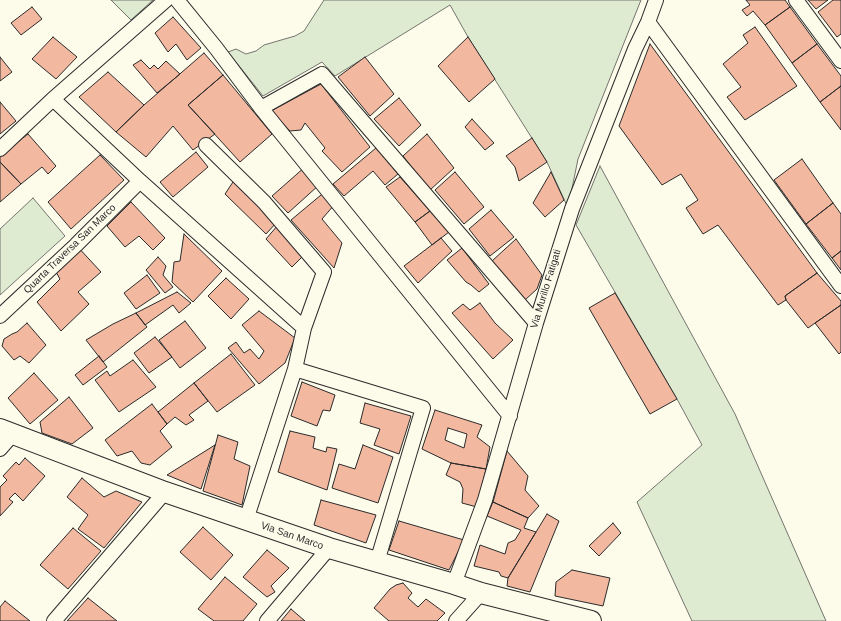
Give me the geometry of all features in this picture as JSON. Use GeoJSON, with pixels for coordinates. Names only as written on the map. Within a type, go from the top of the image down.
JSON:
{"type":"FeatureCollection","features":[{"type":"Feature","properties":{"kind":"main road","name":"Via San Marco"},"geometry":{"type":"LineString","coordinates":[[7,431],[165,492],[329,548],[481,593],[591,621]]}},
{"type":"Feature","properties":{"kind":"street"},"geometry":{"type":"LineString","coordinates":[[0,149],[53,99],[166,0]]}},
{"type":"Feature","properties":{"kind":"street"},"geometry":{"type":"LineString","coordinates":[[177,0],[216,48],[261,108],[510,416]]}},
{"type":"Feature","properties":{"kind":"street","name":"Via Murillo Fatigati"},"geometry":{"type":"LineString","coordinates":[[454,584],[485,500],[536,323],[572,209],[635,49],[648,22],[656,0]]}},
{"type":"Feature","properties":{"kind":"street"},"geometry":{"type":"LineString","coordinates":[[796,0],[841,61]]}},
{"type":"Feature","properties":{"kind":"street"},"geometry":{"type":"LineString","coordinates":[[648,22],[841,286]]}},
{"type":"Feature","properties":{"kind":"street"},"geometry":{"type":"LineString","coordinates":[[261,108],[322,74],[536,323]]}},
{"type":"Feature","properties":{"kind":"street"},"geometry":{"type":"LineString","coordinates":[[53,99],[140,180],[304,328]]}},
{"type":"Feature","properties":{"kind":"street"},"geometry":{"type":"LineString","coordinates":[[206,145],[264,202],[324,272],[304,328],[295,369],[246,520]]}},
{"type":"Feature","properties":{"kind":"street","name":"Quarta Traversa San Marco"},"geometry":{"type":"LineString","coordinates":[[0,316],[76,245],[140,180]]}},
{"type":"Feature","properties":{"kind":"street"},"geometry":{"type":"LineString","coordinates":[[295,369],[423,408],[377,562]]}},
{"type":"Feature","properties":{"kind":"street"},"geometry":{"type":"LineString","coordinates":[[0,449],[7,431]]}},
{"type":"Feature","properties":{"kind":"street"},"geometry":{"type":"LineString","coordinates":[[54,621],[165,492]]}},
{"type":"Feature","properties":{"kind":"street"},"geometry":{"type":"LineString","coordinates":[[267,621],[329,548]]}},
{"type":"Feature","properties":{"kind":"street"},"geometry":{"type":"LineString","coordinates":[[456,621],[481,593]]}},
{"type":"Feature","properties":{"kind":"green space"},"geometry":{"type":"Polygon","coordinates":[[[111,0],[153,0],[131,20],[111,0]]]}},
{"type":"Feature","properties":{"kind":"green space"},"geometry":{"type":"Polygon","coordinates":[[[324,0],[641,0],[578,159],[568,208],[547,162],[468,37],[450,5],[335,76],[322,62],[263,96],[228,52],[236,49],[246,54],[256,51],[264,45],[295,36],[304,31],[324,0]]]}},
{"type":"Feature","properties":{"kind":"green space"},"geometry":{"type":"Polygon","coordinates":[[[600,166],[735,414],[826,621],[692,621],[637,502],[702,445],[576,225],[600,166]]]}},
{"type":"Feature","properties":{"kind":"green space"},"geometry":{"type":"Polygon","coordinates":[[[33,198],[65,236],[0,295],[0,229],[33,198]]]}},
{"type":"Feature","properties":{"kind":"building"},"geometry":{"type":"Polygon","coordinates":[[[746,0],[785,0],[790,7],[765,25],[753,11],[747,16],[742,10],[750,5],[746,0]]]}},
{"type":"Feature","properties":{"kind":"building"},"geometry":{"type":"Polygon","coordinates":[[[808,0],[828,0],[816,9],[808,0]]]}},
{"type":"Feature","properties":{"kind":"building"},"geometry":{"type":"Polygon","coordinates":[[[833,0],[841,0],[841,34],[837,37],[818,12],[833,0]]]}},
{"type":"Feature","properties":{"kind":"building"},"geometry":{"type":"Polygon","coordinates":[[[32,7],[42,19],[21,35],[11,23],[32,7]]]}},
{"type":"Feature","properties":{"kind":"building"},"geometry":{"type":"Polygon","coordinates":[[[790,7],[817,44],[792,63],[765,25],[790,7]]]}},
{"type":"Feature","properties":{"kind":"building"},"geometry":{"type":"Polygon","coordinates":[[[173,17],[201,48],[187,60],[176,44],[168,52],[155,33],[173,17]]]}},
{"type":"Feature","properties":{"kind":"building"},"geometry":{"type":"Polygon","coordinates":[[[755,27],[797,86],[745,120],[727,97],[741,87],[723,64],[748,43],[743,35],[755,27]]]}},
{"type":"Feature","properties":{"kind":"building"},"geometry":{"type":"Polygon","coordinates":[[[53,37],[77,57],[56,79],[32,59],[53,37]]]}},
{"type":"Feature","properties":{"kind":"building"},"geometry":{"type":"Polygon","coordinates":[[[468,37],[495,79],[469,102],[438,66],[468,37]]]}},
{"type":"Feature","properties":{"kind":"building"},"geometry":{"type":"Polygon","coordinates":[[[650,44],[817,273],[785,296],[786,300],[778,305],[718,225],[703,234],[686,208],[698,200],[681,174],[662,185],[619,126],[650,44]]]}},
{"type":"Feature","properties":{"kind":"building"},"geometry":{"type":"Polygon","coordinates":[[[817,44],[841,76],[841,86],[820,102],[792,63],[817,44]]]}},
{"type":"Feature","properties":{"kind":"building"},"geometry":{"type":"Polygon","coordinates":[[[204,53],[223,75],[188,105],[215,134],[193,150],[173,126],[146,157],[116,132],[144,105],[204,53]]]}},
{"type":"Feature","properties":{"kind":"building"},"geometry":{"type":"Polygon","coordinates":[[[0,57],[12,72],[0,81],[0,57]]]}},
{"type":"Feature","properties":{"kind":"building"},"geometry":{"type":"Polygon","coordinates":[[[365,57],[394,94],[370,116],[338,77],[365,57]]]}},
{"type":"Feature","properties":{"kind":"building"},"geometry":{"type":"Polygon","coordinates":[[[141,60],[150,69],[154,65],[158,69],[166,61],[180,74],[157,93],[133,65],[141,60]]]}},
{"type":"Feature","properties":{"kind":"building"},"geometry":{"type":"Polygon","coordinates":[[[108,72],[144,105],[116,132],[79,97],[108,72]]]}},
{"type":"Feature","properties":{"kind":"building"},"geometry":{"type":"Polygon","coordinates":[[[223,75],[272,134],[240,162],[188,105],[223,75]]]}},
{"type":"Feature","properties":{"kind":"building"},"geometry":{"type":"Polygon","coordinates":[[[321,84],[370,147],[342,172],[322,151],[325,148],[305,123],[301,130],[290,131],[271,111],[321,84]]]}},
{"type":"Feature","properties":{"kind":"building"},"geometry":{"type":"Polygon","coordinates":[[[841,86],[841,130],[820,102],[841,86]]]}},
{"type":"Feature","properties":{"kind":"building"},"geometry":{"type":"Polygon","coordinates":[[[399,98],[421,125],[399,146],[374,119],[399,98]]]}},
{"type":"Feature","properties":{"kind":"building"},"geometry":{"type":"Polygon","coordinates":[[[0,102],[16,121],[0,134],[0,102]]]}},
{"type":"Feature","properties":{"kind":"building"},"geometry":{"type":"Polygon","coordinates":[[[472,119],[494,143],[485,150],[465,127],[472,119]]]}},
{"type":"Feature","properties":{"kind":"building"},"geometry":{"type":"Polygon","coordinates":[[[28,134],[56,166],[48,174],[42,167],[21,184],[0,162],[0,156],[28,134]]]}},
{"type":"Feature","properties":{"kind":"building"},"geometry":{"type":"Polygon","coordinates":[[[427,134],[454,168],[430,190],[403,156],[427,134]]]}},
{"type":"Feature","properties":{"kind":"building"},"geometry":{"type":"Polygon","coordinates":[[[532,138],[547,162],[519,181],[515,167],[506,156],[532,138]]]}},
{"type":"Feature","properties":{"kind":"building"},"geometry":{"type":"Polygon","coordinates":[[[376,148],[398,174],[385,185],[373,171],[344,196],[333,184],[376,148]]]}},
{"type":"Feature","properties":{"kind":"building"},"geometry":{"type":"Polygon","coordinates":[[[196,152],[208,167],[173,197],[160,182],[196,152]]]}},
{"type":"Feature","properties":{"kind":"building"},"geometry":{"type":"Polygon","coordinates":[[[100,155],[124,180],[71,229],[48,202],[100,155]]]}},
{"type":"Feature","properties":{"kind":"building"},"geometry":{"type":"Polygon","coordinates":[[[802,159],[833,203],[806,224],[774,180],[802,159]]]}},
{"type":"Feature","properties":{"kind":"building"},"geometry":{"type":"Polygon","coordinates":[[[0,162],[21,184],[0,202],[0,162]]]}},
{"type":"Feature","properties":{"kind":"building"},"geometry":{"type":"Polygon","coordinates":[[[305,167],[319,185],[288,213],[272,196],[305,167]]]}},
{"type":"Feature","properties":{"kind":"building"},"geometry":{"type":"Polygon","coordinates":[[[455,172],[484,207],[464,224],[435,190],[455,172]]]}},
{"type":"Feature","properties":{"kind":"building"},"geometry":{"type":"Polygon","coordinates":[[[551,172],[564,200],[545,217],[533,203],[551,172]]]}},
{"type":"Feature","properties":{"kind":"building"},"geometry":{"type":"Polygon","coordinates":[[[400,177],[430,211],[415,222],[386,187],[400,177]]]}},
{"type":"Feature","properties":{"kind":"building"},"geometry":{"type":"Polygon","coordinates":[[[233,182],[243,187],[277,222],[266,234],[225,194],[233,182]]]}},
{"type":"Feature","properties":{"kind":"building"},"geometry":{"type":"Polygon","coordinates":[[[327,190],[335,204],[322,219],[342,243],[334,268],[291,220],[327,190]]]}},
{"type":"Feature","properties":{"kind":"building"},"geometry":{"type":"Polygon","coordinates":[[[131,202],[165,238],[153,250],[139,236],[125,247],[107,226],[131,202]]]}},
{"type":"Feature","properties":{"kind":"building"},"geometry":{"type":"Polygon","coordinates":[[[833,203],[841,214],[841,251],[832,258],[806,224],[833,203]]]}},
{"type":"Feature","properties":{"kind":"building"},"geometry":{"type":"Polygon","coordinates":[[[491,210],[514,237],[490,256],[469,229],[491,210]]]}},
{"type":"Feature","properties":{"kind":"building"},"geometry":{"type":"Polygon","coordinates":[[[430,211],[449,232],[432,245],[415,222],[430,211]]]}},
{"type":"Feature","properties":{"kind":"building"},"geometry":{"type":"Polygon","coordinates":[[[278,225],[304,255],[292,267],[266,239],[278,225]]]}},
{"type":"Feature","properties":{"kind":"building"},"geometry":{"type":"Polygon","coordinates":[[[184,234],[222,271],[193,302],[172,282],[174,262],[180,261],[184,234]]]}},
{"type":"Feature","properties":{"kind":"building"},"geometry":{"type":"Polygon","coordinates":[[[441,238],[452,251],[418,283],[404,266],[441,238]]]}},
{"type":"Feature","properties":{"kind":"building"},"geometry":{"type":"Polygon","coordinates":[[[516,239],[542,275],[537,289],[525,300],[492,261],[516,239]]]}},
{"type":"Feature","properties":{"kind":"building"},"geometry":{"type":"Polygon","coordinates":[[[76,245],[101,272],[78,292],[89,304],[61,331],[37,302],[60,279],[53,267],[76,245]]]}},
{"type":"Feature","properties":{"kind":"building"},"geometry":{"type":"Polygon","coordinates":[[[462,248],[489,284],[479,292],[466,282],[447,260],[462,248]]]}},
{"type":"Feature","properties":{"kind":"building"},"geometry":{"type":"Polygon","coordinates":[[[841,251],[841,270],[832,258],[841,251]]]}},
{"type":"Feature","properties":{"kind":"building"},"geometry":{"type":"Polygon","coordinates":[[[158,257],[166,266],[163,275],[173,287],[165,293],[146,270],[158,257]]]}},
{"type":"Feature","properties":{"kind":"building"},"geometry":{"type":"Polygon","coordinates":[[[817,273],[841,301],[841,305],[808,328],[786,300],[785,296],[817,273]]]}},
{"type":"Feature","properties":{"kind":"building"},"geometry":{"type":"Polygon","coordinates":[[[147,275],[160,293],[136,309],[124,293],[147,275]]]}},
{"type":"Feature","properties":{"kind":"building"},"geometry":{"type":"Polygon","coordinates":[[[226,278],[249,299],[231,319],[208,296],[226,278]]]}},
{"type":"Feature","properties":{"kind":"building"},"geometry":{"type":"Polygon","coordinates":[[[177,292],[191,303],[179,313],[173,305],[145,325],[136,313],[177,292]]]}},
{"type":"Feature","properties":{"kind":"building"},"geometry":{"type":"Polygon","coordinates":[[[615,293],[677,399],[650,414],[589,308],[615,293]]]}},
{"type":"Feature","properties":{"kind":"building"},"geometry":{"type":"Polygon","coordinates":[[[480,303],[495,323],[513,340],[493,359],[452,313],[463,304],[470,310],[480,303]]]}},
{"type":"Feature","properties":{"kind":"building"},"geometry":{"type":"Polygon","coordinates":[[[841,305],[841,352],[839,354],[815,323],[841,305]]]}},
{"type":"Feature","properties":{"kind":"building"},"geometry":{"type":"Polygon","coordinates":[[[259,311],[295,338],[285,363],[259,384],[228,348],[236,342],[244,353],[250,349],[259,359],[264,351],[242,325],[259,311]]]}},
{"type":"Feature","properties":{"kind":"building"},"geometry":{"type":"Polygon","coordinates":[[[136,313],[147,327],[103,362],[86,340],[113,324],[136,313]]]}},
{"type":"Feature","properties":{"kind":"building"},"geometry":{"type":"Polygon","coordinates":[[[185,321],[206,348],[180,368],[159,340],[185,321]]]}},
{"type":"Feature","properties":{"kind":"building"},"geometry":{"type":"Polygon","coordinates":[[[27,323],[46,345],[29,363],[20,356],[14,360],[2,346],[4,339],[17,332],[27,323]]]}},
{"type":"Feature","properties":{"kind":"building"},"geometry":{"type":"Polygon","coordinates":[[[155,337],[172,357],[149,373],[134,353],[155,337]]]}},
{"type":"Feature","properties":{"kind":"building"},"geometry":{"type":"Polygon","coordinates":[[[231,354],[255,385],[217,412],[194,383],[231,354]]]}},
{"type":"Feature","properties":{"kind":"building"},"geometry":{"type":"Polygon","coordinates":[[[99,356],[107,367],[83,385],[75,375],[99,356]]]}},
{"type":"Feature","properties":{"kind":"building"},"geometry":{"type":"Polygon","coordinates":[[[133,360],[156,387],[119,412],[95,380],[107,371],[110,376],[133,360]]]}},
{"type":"Feature","properties":{"kind":"building"},"geometry":{"type":"Polygon","coordinates":[[[34,373],[58,400],[30,424],[8,398],[34,373]]]}},
{"type":"Feature","properties":{"kind":"building"},"geometry":{"type":"Polygon","coordinates":[[[302,382],[335,395],[330,411],[323,410],[317,426],[291,416],[302,382]]]}},
{"type":"Feature","properties":{"kind":"building"},"geometry":{"type":"Polygon","coordinates":[[[194,383],[208,401],[189,415],[194,420],[186,425],[175,417],[167,424],[158,412],[194,383]]]}},
{"type":"Feature","properties":{"kind":"building"},"geometry":{"type":"Polygon","coordinates":[[[69,397],[93,428],[72,444],[42,433],[40,422],[69,397]]]}},
{"type":"Feature","properties":{"kind":"building"},"geometry":{"type":"Polygon","coordinates":[[[365,403],[411,416],[399,454],[374,445],[380,429],[360,423],[365,403]]]}},
{"type":"Feature","properties":{"kind":"building"},"geometry":{"type":"Polygon","coordinates":[[[152,404],[167,424],[160,431],[172,447],[150,465],[141,463],[132,451],[117,456],[105,440],[152,404]]]}},
{"type":"Feature","properties":{"kind":"building"},"geometry":{"type":"Polygon","coordinates":[[[435,410],[482,425],[477,437],[490,447],[486,469],[451,463],[422,449],[435,410]],[[448,428],[445,440],[464,448],[467,434],[448,428]]]}},
{"type":"Feature","properties":{"kind":"building"},"geometry":{"type":"Polygon","coordinates":[[[290,431],[315,437],[313,448],[326,452],[327,447],[337,449],[327,490],[278,472],[290,431]]]}},
{"type":"Feature","properties":{"kind":"building"},"geometry":{"type":"Polygon","coordinates":[[[218,435],[238,442],[234,459],[250,466],[242,505],[203,491],[218,435]]]}},
{"type":"Feature","properties":{"kind":"building"},"geometry":{"type":"Polygon","coordinates":[[[215,445],[201,489],[167,475],[215,445]]]}},
{"type":"Feature","properties":{"kind":"building"},"geometry":{"type":"Polygon","coordinates":[[[363,445],[393,457],[378,503],[332,488],[339,464],[355,469],[363,445]]]}},
{"type":"Feature","properties":{"kind":"building"},"geometry":{"type":"Polygon","coordinates":[[[507,451],[528,476],[525,490],[539,506],[528,518],[493,502],[507,451]]]}},
{"type":"Feature","properties":{"kind":"building"},"geometry":{"type":"Polygon","coordinates":[[[25,458],[45,476],[23,501],[15,493],[9,499],[13,502],[0,516],[0,487],[7,480],[3,476],[16,462],[19,465],[25,458]]]}},
{"type":"Feature","properties":{"kind":"building"},"geometry":{"type":"Polygon","coordinates":[[[451,463],[486,469],[477,507],[462,503],[463,489],[460,482],[446,475],[451,463]]]}},
{"type":"Feature","properties":{"kind":"building"},"geometry":{"type":"Polygon","coordinates":[[[82,478],[104,497],[116,491],[142,502],[104,548],[78,529],[88,515],[67,497],[82,478]]]}},
{"type":"Feature","properties":{"kind":"building"},"geometry":{"type":"Polygon","coordinates":[[[321,500],[376,515],[366,543],[314,525],[321,500]]]}},
{"type":"Feature","properties":{"kind":"building"},"geometry":{"type":"Polygon","coordinates":[[[493,502],[528,518],[524,528],[536,532],[508,578],[501,576],[499,572],[474,566],[480,545],[505,554],[508,543],[515,540],[521,530],[487,516],[493,502]]]}},
{"type":"Feature","properties":{"kind":"building"},"geometry":{"type":"Polygon","coordinates":[[[547,514],[559,521],[530,592],[507,586],[508,578],[547,514]]]}},
{"type":"Feature","properties":{"kind":"building"},"geometry":{"type":"Polygon","coordinates":[[[399,521],[464,540],[449,570],[389,550],[399,521]]]}},
{"type":"Feature","properties":{"kind":"building"},"geometry":{"type":"Polygon","coordinates":[[[613,523],[621,533],[599,556],[589,546],[613,523]]]}},
{"type":"Feature","properties":{"kind":"building"},"geometry":{"type":"Polygon","coordinates":[[[203,527],[233,555],[211,580],[180,552],[203,527]]]}},
{"type":"Feature","properties":{"kind":"building"},"geometry":{"type":"Polygon","coordinates":[[[73,528],[101,551],[68,589],[40,565],[73,528]]]}},
{"type":"Feature","properties":{"kind":"building"},"geometry":{"type":"Polygon","coordinates":[[[267,550],[289,568],[271,586],[275,592],[267,597],[243,577],[267,550]]]}},
{"type":"Feature","properties":{"kind":"building"},"geometry":{"type":"Polygon","coordinates":[[[572,570],[610,578],[603,606],[555,596],[556,582],[572,570]]]}},
{"type":"Feature","properties":{"kind":"building"},"geometry":{"type":"Polygon","coordinates":[[[225,577],[257,604],[243,621],[214,621],[198,609],[225,577]]]}},
{"type":"Feature","properties":{"kind":"building"},"geometry":{"type":"Polygon","coordinates":[[[403,583],[412,593],[408,598],[418,607],[426,599],[445,613],[437,621],[389,621],[374,608],[390,589],[403,583]]]}},
{"type":"Feature","properties":{"kind":"building"},"geometry":{"type":"Polygon","coordinates":[[[88,598],[117,621],[67,621],[88,598]]]}},
{"type":"Feature","properties":{"kind":"building"},"geometry":{"type":"Polygon","coordinates":[[[5,601],[30,621],[0,621],[0,607],[5,601]]]}},
{"type":"Feature","properties":{"kind":"building"},"geometry":{"type":"Polygon","coordinates":[[[291,609],[305,621],[281,621],[291,609]]]}}]}
